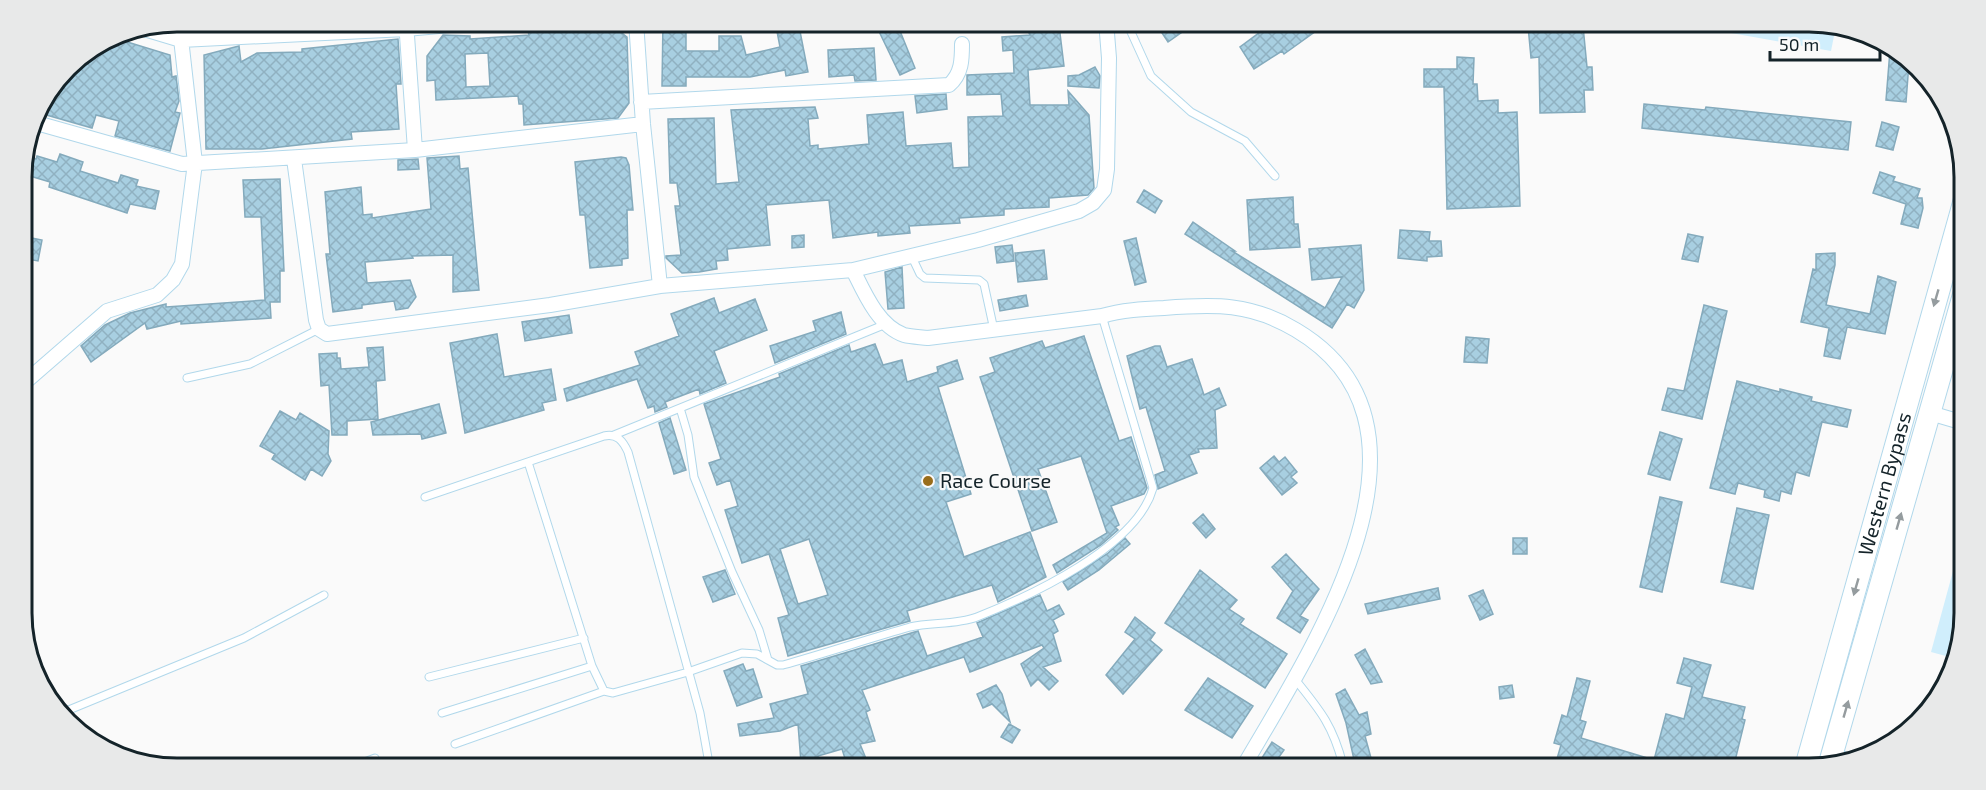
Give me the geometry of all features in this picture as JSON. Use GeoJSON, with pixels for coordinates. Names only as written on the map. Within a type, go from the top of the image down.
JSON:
{"type":"FeatureCollection","features":[{"type":"Feature","properties":{"kind":"highway","name":"Western Bypass"},"geometry":{"type":"LineString","coordinates":[[1808,758],[1954,237]]}},
{"type":"Feature","properties":{"kind":"highway","name":"Western Bypass"},"geometry":{"type":"LineString","coordinates":[[1838,756],[1954,328]]}},
{"type":"Feature","properties":{"kind":"street"},"geometry":{"type":"LineString","coordinates":[[32,375],[107,311],[157,295],[173,280],[182,264],[195,163],[180,32]]}},
{"type":"Feature","properties":{"kind":"street"},"geometry":{"type":"LineString","coordinates":[[158,33],[181,40],[301,32]]}},
{"type":"Feature","properties":{"kind":"street"},"geometry":{"type":"LineString","coordinates":[[407,32],[415,150]]}},
{"type":"Feature","properties":{"kind":"street"},"geometry":{"type":"LineString","coordinates":[[637,32],[643,124],[660,286]]}},
{"type":"Feature","properties":{"kind":"street"},"geometry":{"type":"LineString","coordinates":[[294,159],[319,329],[327,334],[550,305],[660,286],[853,270],[978,240],[1079,211],[1093,202],[1104,190],[1109,122],[1106,32]]}},
{"type":"Feature","properties":{"kind":"street"},"geometry":{"type":"LineString","coordinates":[[641,102],[949,84],[956,79],[962,62],[962,44]]}},
{"type":"Feature","properties":{"kind":"street"},"geometry":{"type":"LineString","coordinates":[[42,124],[182,164],[415,150],[643,124]]}},
{"type":"Feature","properties":{"kind":"street"},"geometry":{"type":"LineString","coordinates":[[853,270],[865,295],[886,324],[904,334],[928,338],[1102,316],[1121,311],[1211,303],[1244,308],[1286,324],[1318,343],[1348,378],[1365,415],[1372,462],[1362,521],[1336,599],[1248,758]]}},
{"type":"Feature","properties":{"kind":"street"},"geometry":{"type":"LineString","coordinates":[[1930,413],[1954,420]]}},
{"type":"Feature","properties":{"kind":"lane"},"geometry":{"type":"LineString","coordinates":[[1131,32],[1151,76],[1191,112],[1245,141],[1275,176]]}},
{"type":"Feature","properties":{"kind":"lane"},"geometry":{"type":"LineString","coordinates":[[911,255],[920,274],[925,278],[979,280],[984,284],[994,331]]}},
{"type":"Feature","properties":{"kind":"lane"},"geometry":{"type":"LineString","coordinates":[[455,744],[604,691],[613,693],[688,672],[742,653],[751,652],[783,665],[913,626],[925,627],[975,618],[1064,575],[1100,554],[1122,533],[1151,497],[1154,488],[1102,316]]}},
{"type":"Feature","properties":{"kind":"lane"},"geometry":{"type":"LineString","coordinates":[[425,497],[614,435],[886,324]]}},
{"type":"Feature","properties":{"kind":"lane"},"geometry":{"type":"LineString","coordinates":[[187,378],[250,364],[319,329]]}},
{"type":"Feature","properties":{"kind":"lane"},"geometry":{"type":"LineString","coordinates":[[680,408],[688,435],[694,477],[732,572],[759,630],[768,660]]}},
{"type":"Feature","properties":{"kind":"lane"},"geometry":{"type":"LineString","coordinates":[[614,435],[623,442],[628,452],[688,672],[708,758]]}},
{"type":"Feature","properties":{"kind":"lane"},"geometry":{"type":"LineString","coordinates":[[528,462],[592,666],[604,691]]}},
{"type":"Feature","properties":{"kind":"lane"},"geometry":{"type":"LineString","coordinates":[[69,710],[244,638],[324,595]]}},
{"type":"Feature","properties":{"kind":"lane"},"geometry":{"type":"LineString","coordinates":[[429,677],[584,638]]}},
{"type":"Feature","properties":{"kind":"lane"},"geometry":{"type":"LineString","coordinates":[[442,713],[592,666]]}},
{"type":"Feature","properties":{"kind":"lane"},"geometry":{"type":"LineString","coordinates":[[1294,678],[1326,717],[1341,758]]}},
{"type":"Feature","properties":{"kind":"shaded area"},"geometry":{"type":"Polygon","coordinates":[[[1725,32],[1834,34],[1831,51],[1725,32]]]}},
{"type":"Feature","properties":{"kind":"shaded area"},"geometry":{"type":"Polygon","coordinates":[[[1954,567],[1954,613],[1950,651],[1948,657],[1931,652],[1954,567]]]}},
{"type":"Feature","properties":{"kind":"building"},"geometry":{"type":"Polygon","coordinates":[[[528,32],[621,32],[627,37],[629,103],[618,118],[524,125],[523,104],[519,104],[518,96],[436,100],[435,80],[427,81],[427,56],[443,35],[470,36],[470,39],[529,35],[528,32]],[[488,53],[465,54],[466,87],[490,86],[488,53]]]}},
{"type":"Feature","properties":{"kind":"building"},"geometry":{"type":"Polygon","coordinates":[[[663,32],[686,32],[686,51],[719,51],[719,36],[741,36],[746,55],[780,47],[777,32],[800,32],[808,72],[786,76],[785,70],[750,77],[686,77],[686,86],[662,86],[663,32]]]}},
{"type":"Feature","properties":{"kind":"building"},"geometry":{"type":"Polygon","coordinates":[[[879,32],[900,32],[915,68],[900,75],[879,32]]]}},
{"type":"Feature","properties":{"kind":"building"},"geometry":{"type":"Polygon","coordinates":[[[1028,32],[1060,32],[1064,66],[1028,70],[1030,105],[1069,105],[1068,91],[1089,115],[1094,188],[1088,195],[1049,198],[1049,207],[1004,209],[1004,215],[959,218],[960,223],[909,226],[910,233],[878,236],[878,232],[833,238],[829,200],[766,205],[770,245],[727,249],[728,260],[716,261],[717,269],[699,272],[682,273],[666,258],[666,256],[681,255],[675,206],[680,206],[677,183],[670,183],[668,119],[714,118],[716,184],[739,182],[731,110],[815,107],[818,118],[808,119],[810,146],[818,145],[818,149],[869,144],[867,115],[903,112],[906,146],[951,143],[953,168],[969,167],[968,117],[1003,116],[1001,94],[967,95],[967,75],[1014,73],[1013,50],[1003,51],[1002,37],[1030,35],[1028,32]]]}},
{"type":"Feature","properties":{"kind":"building"},"geometry":{"type":"Polygon","coordinates":[[[1161,32],[1182,32],[1168,42],[1161,32]]]}},
{"type":"Feature","properties":{"kind":"building"},"geometry":{"type":"Polygon","coordinates":[[[1260,32],[1315,32],[1284,54],[1282,51],[1254,69],[1240,47],[1260,32]]]}},
{"type":"Feature","properties":{"kind":"building"},"geometry":{"type":"Polygon","coordinates":[[[1529,32],[1584,32],[1587,67],[1592,67],[1593,90],[1584,90],[1585,112],[1540,113],[1539,57],[1531,58],[1529,32]]]}},
{"type":"Feature","properties":{"kind":"building"},"geometry":{"type":"Polygon","coordinates":[[[398,39],[401,84],[396,84],[399,129],[351,132],[352,139],[262,149],[206,149],[204,55],[239,46],[241,62],[257,53],[302,52],[302,49],[398,39]]]}},
{"type":"Feature","properties":{"kind":"building"},"geometry":{"type":"Polygon","coordinates":[[[125,41],[170,55],[172,77],[176,76],[179,101],[175,112],[180,113],[170,151],[115,136],[119,121],[96,115],[92,128],[45,115],[62,88],[81,68],[104,51],[125,41]]]}},
{"type":"Feature","properties":{"kind":"building"},"geometry":{"type":"Polygon","coordinates":[[[874,48],[876,80],[855,81],[854,75],[829,77],[828,50],[874,48]]]}},
{"type":"Feature","properties":{"kind":"building"},"geometry":{"type":"Polygon","coordinates":[[[1890,56],[1908,71],[1906,102],[1886,100],[1890,56]]]}},
{"type":"Feature","properties":{"kind":"building"},"geometry":{"type":"Polygon","coordinates":[[[1457,57],[1474,58],[1473,84],[1477,84],[1478,101],[1498,100],[1498,113],[1517,112],[1520,206],[1447,209],[1444,87],[1424,87],[1424,69],[1457,69],[1457,57]]]}},
{"type":"Feature","properties":{"kind":"building"},"geometry":{"type":"Polygon","coordinates":[[[1095,67],[1100,76],[1099,88],[1068,86],[1068,76],[1079,75],[1095,67]]]}},
{"type":"Feature","properties":{"kind":"building"},"geometry":{"type":"Polygon","coordinates":[[[946,94],[947,109],[917,113],[915,96],[946,94]]]}},
{"type":"Feature","properties":{"kind":"building"},"geometry":{"type":"Polygon","coordinates":[[[1644,104],[1705,110],[1706,107],[1851,122],[1848,150],[1642,128],[1644,104]]]}},
{"type":"Feature","properties":{"kind":"building"},"geometry":{"type":"Polygon","coordinates":[[[1882,122],[1899,127],[1893,150],[1876,146],[1882,122]]]}},
{"type":"Feature","properties":{"kind":"building"},"geometry":{"type":"Polygon","coordinates":[[[60,154],[83,162],[80,171],[118,183],[121,175],[138,180],[136,186],[159,191],[155,209],[130,204],[127,213],[49,187],[50,182],[32,177],[33,158],[36,159],[37,156],[57,162],[60,154]]]}},
{"type":"Feature","properties":{"kind":"building"},"geometry":{"type":"Polygon","coordinates":[[[459,156],[460,169],[468,168],[479,290],[453,292],[453,255],[412,256],[413,258],[365,262],[367,283],[410,280],[416,297],[408,308],[396,310],[394,301],[333,312],[326,254],[330,254],[325,192],[361,187],[363,215],[372,214],[372,218],[431,209],[427,158],[459,156]]]}},
{"type":"Feature","properties":{"kind":"building"},"geometry":{"type":"Polygon","coordinates":[[[626,158],[629,165],[633,210],[627,210],[628,258],[622,259],[622,265],[590,268],[585,215],[580,215],[575,162],[626,158]]]}},
{"type":"Feature","properties":{"kind":"building"},"geometry":{"type":"Polygon","coordinates":[[[418,159],[419,169],[398,170],[398,160],[418,159]]]}},
{"type":"Feature","properties":{"kind":"building"},"geometry":{"type":"Polygon","coordinates":[[[1880,172],[1895,177],[1893,181],[1920,189],[1917,198],[1922,198],[1923,208],[1918,228],[1901,224],[1906,204],[1873,193],[1880,172]]]}},
{"type":"Feature","properties":{"kind":"building"},"geometry":{"type":"Polygon","coordinates":[[[280,179],[284,271],[280,271],[280,302],[270,302],[271,318],[181,324],[181,321],[147,329],[145,323],[91,362],[81,346],[105,325],[130,313],[166,304],[166,307],[265,300],[261,217],[245,217],[243,180],[280,179]]]}},
{"type":"Feature","properties":{"kind":"building"},"geometry":{"type":"Polygon","coordinates":[[[1144,190],[1162,201],[1155,213],[1137,202],[1144,190]]]}},
{"type":"Feature","properties":{"kind":"building"},"geometry":{"type":"Polygon","coordinates":[[[1293,197],[1294,224],[1298,224],[1300,247],[1250,250],[1247,200],[1293,197]]]}},
{"type":"Feature","properties":{"kind":"building"},"geometry":{"type":"Polygon","coordinates":[[[1193,222],[1235,251],[1232,251],[1325,308],[1342,277],[1312,280],[1309,249],[1361,245],[1364,290],[1354,308],[1347,304],[1332,328],[1185,234],[1193,222]]]}},
{"type":"Feature","properties":{"kind":"building"},"geometry":{"type":"Polygon","coordinates":[[[1400,230],[1430,232],[1429,241],[1441,241],[1442,256],[1427,257],[1427,261],[1398,258],[1400,230]]]}},
{"type":"Feature","properties":{"kind":"building"},"geometry":{"type":"Polygon","coordinates":[[[1688,234],[1703,237],[1698,262],[1682,259],[1688,234]]]}},
{"type":"Feature","properties":{"kind":"building"},"geometry":{"type":"Polygon","coordinates":[[[804,235],[804,247],[792,248],[792,236],[804,235]]]}},
{"type":"Feature","properties":{"kind":"building"},"geometry":{"type":"Polygon","coordinates":[[[32,238],[42,240],[38,261],[32,260],[32,238]]]}},
{"type":"Feature","properties":{"kind":"building"},"geometry":{"type":"Polygon","coordinates":[[[1136,238],[1146,282],[1135,285],[1124,241],[1136,238]]]}},
{"type":"Feature","properties":{"kind":"building"},"geometry":{"type":"Polygon","coordinates":[[[1012,245],[1014,261],[997,263],[995,247],[1012,245]]]}},
{"type":"Feature","properties":{"kind":"building"},"geometry":{"type":"Polygon","coordinates":[[[1044,250],[1047,279],[1018,282],[1015,253],[1044,250]]]}},
{"type":"Feature","properties":{"kind":"building"},"geometry":{"type":"Polygon","coordinates":[[[1835,253],[1835,265],[1826,305],[1870,314],[1878,276],[1896,282],[1885,334],[1847,327],[1840,359],[1824,356],[1829,328],[1801,322],[1813,269],[1816,270],[1816,254],[1835,253]]]}},
{"type":"Feature","properties":{"kind":"building"},"geometry":{"type":"Polygon","coordinates":[[[902,267],[904,308],[888,309],[885,272],[902,267]]]}},
{"type":"Feature","properties":{"kind":"building"},"geometry":{"type":"Polygon","coordinates":[[[1026,295],[1028,306],[1000,311],[998,300],[1026,295]]]}},
{"type":"Feature","properties":{"kind":"building"},"geometry":{"type":"Polygon","coordinates":[[[714,298],[719,313],[755,299],[767,330],[714,351],[726,383],[700,394],[699,389],[665,402],[667,407],[655,412],[654,406],[648,408],[637,379],[567,401],[564,389],[640,365],[635,352],[679,336],[671,314],[714,298]]]}},
{"type":"Feature","properties":{"kind":"building"},"geometry":{"type":"Polygon","coordinates":[[[1704,305],[1727,311],[1702,419],[1662,410],[1668,388],[1684,391],[1704,305]]]}},
{"type":"Feature","properties":{"kind":"building"},"geometry":{"type":"Polygon","coordinates":[[[841,312],[846,334],[775,363],[770,346],[816,331],[813,321],[841,312]]]}},
{"type":"Feature","properties":{"kind":"building"},"geometry":{"type":"Polygon","coordinates":[[[569,315],[572,333],[525,341],[522,322],[569,315]]]}},
{"type":"Feature","properties":{"kind":"building"},"geometry":{"type":"Polygon","coordinates":[[[497,334],[504,377],[551,369],[556,400],[542,403],[544,410],[465,433],[450,343],[497,334]]]}},
{"type":"Feature","properties":{"kind":"building"},"geometry":{"type":"Polygon","coordinates":[[[1084,336],[1119,441],[1131,437],[1147,488],[1144,494],[1111,506],[1119,525],[1115,527],[1118,530],[1101,545],[1057,573],[1053,565],[1107,533],[1081,456],[1038,469],[1057,522],[1032,531],[980,377],[995,372],[990,358],[1042,341],[1045,348],[1084,336]]]}},
{"type":"Feature","properties":{"kind":"building"},"geometry":{"type":"Polygon","coordinates":[[[1466,337],[1489,339],[1487,363],[1464,362],[1466,337]]]}},
{"type":"Feature","properties":{"kind":"building"},"geometry":{"type":"Polygon","coordinates":[[[875,344],[883,365],[902,360],[907,382],[938,372],[937,367],[957,360],[963,379],[938,387],[971,494],[946,502],[964,557],[1030,532],[1046,577],[998,602],[992,585],[907,611],[910,621],[788,656],[778,618],[789,615],[769,554],[742,563],[725,510],[738,506],[730,480],[717,485],[709,463],[721,459],[704,404],[780,377],[779,374],[849,345],[851,352],[875,344]],[[809,539],[780,549],[798,604],[828,595],[809,539]]]}},
{"type":"Feature","properties":{"kind":"building"},"geometry":{"type":"Polygon","coordinates":[[[1160,346],[1167,367],[1192,359],[1204,395],[1219,388],[1226,405],[1215,410],[1217,448],[1198,449],[1199,452],[1189,455],[1197,473],[1158,489],[1155,475],[1165,471],[1146,407],[1140,409],[1127,356],[1160,346]]]}},
{"type":"Feature","properties":{"kind":"building"},"geometry":{"type":"Polygon","coordinates":[[[383,347],[385,380],[376,381],[378,419],[347,421],[347,435],[332,435],[329,385],[321,386],[319,354],[337,353],[341,369],[369,367],[367,348],[383,347]]]}},
{"type":"Feature","properties":{"kind":"building"},"geometry":{"type":"Polygon","coordinates":[[[1737,381],[1812,397],[1811,401],[1851,410],[1847,427],[1822,422],[1809,476],[1796,472],[1791,494],[1781,491],[1779,501],[1764,497],[1765,490],[1738,483],[1735,494],[1710,488],[1737,381]]]}},
{"type":"Feature","properties":{"kind":"building"},"geometry":{"type":"Polygon","coordinates":[[[439,404],[446,433],[422,439],[421,434],[373,435],[371,422],[439,404]]]}},
{"type":"Feature","properties":{"kind":"building"},"geometry":{"type":"Polygon","coordinates":[[[280,411],[296,420],[300,413],[329,431],[328,454],[331,461],[322,476],[311,469],[305,480],[272,459],[275,454],[260,446],[280,411]]]}},
{"type":"Feature","properties":{"kind":"building"},"geometry":{"type":"Polygon","coordinates":[[[670,418],[686,470],[674,474],[659,423],[670,418]]]}},
{"type":"Feature","properties":{"kind":"building"},"geometry":{"type":"Polygon","coordinates":[[[1660,432],[1682,439],[1670,480],[1648,474],[1660,432]]]}},
{"type":"Feature","properties":{"kind":"building"},"geometry":{"type":"Polygon","coordinates":[[[1274,456],[1279,462],[1285,457],[1297,472],[1291,477],[1297,483],[1282,495],[1260,468],[1274,456]]]}},
{"type":"Feature","properties":{"kind":"building"},"geometry":{"type":"Polygon","coordinates":[[[1660,497],[1682,502],[1662,592],[1640,587],[1660,497]]]}},
{"type":"Feature","properties":{"kind":"building"},"geometry":{"type":"Polygon","coordinates":[[[1737,508],[1769,515],[1753,589],[1721,582],[1737,508]]]}},
{"type":"Feature","properties":{"kind":"building"},"geometry":{"type":"Polygon","coordinates":[[[1203,514],[1215,529],[1206,538],[1193,523],[1203,514]]]}},
{"type":"Feature","properties":{"kind":"building"},"geometry":{"type":"Polygon","coordinates":[[[1125,538],[1130,544],[1099,570],[1068,590],[1063,582],[1107,554],[1125,538]]]}},
{"type":"Feature","properties":{"kind":"building"},"geometry":{"type":"Polygon","coordinates":[[[1513,538],[1527,538],[1527,554],[1513,554],[1513,538]]]}},
{"type":"Feature","properties":{"kind":"building"},"geometry":{"type":"Polygon","coordinates":[[[1286,554],[1319,589],[1300,616],[1308,620],[1300,633],[1277,618],[1293,591],[1272,567],[1286,554]]]}},
{"type":"Feature","properties":{"kind":"building"},"geometry":{"type":"Polygon","coordinates":[[[725,570],[735,594],[713,602],[703,577],[725,570]]]}},
{"type":"Feature","properties":{"kind":"building"},"geometry":{"type":"Polygon","coordinates":[[[1200,570],[1237,600],[1229,609],[1244,619],[1240,624],[1287,654],[1265,688],[1165,623],[1200,570]]]}},
{"type":"Feature","properties":{"kind":"building"},"geometry":{"type":"Polygon","coordinates":[[[1438,588],[1440,599],[1368,614],[1365,604],[1438,588]]]}},
{"type":"Feature","properties":{"kind":"building"},"geometry":{"type":"Polygon","coordinates":[[[1483,590],[1493,614],[1480,620],[1469,596],[1483,590]]]}},
{"type":"Feature","properties":{"kind":"building"},"geometry":{"type":"Polygon","coordinates":[[[1040,595],[1047,611],[1059,605],[1064,614],[1053,620],[1058,631],[1053,634],[1061,661],[1043,667],[1058,681],[1049,690],[1038,679],[1031,686],[1021,664],[1044,648],[1042,645],[970,672],[964,657],[862,690],[870,710],[866,712],[875,741],[860,744],[866,758],[845,758],[842,749],[818,756],[818,758],[801,758],[798,724],[780,731],[740,736],[738,724],[774,718],[770,704],[808,694],[801,666],[918,631],[927,656],[983,637],[977,623],[1040,595]]]}},
{"type":"Feature","properties":{"kind":"building"},"geometry":{"type":"Polygon","coordinates":[[[1135,617],[1155,633],[1150,640],[1162,650],[1123,694],[1106,675],[1135,639],[1125,632],[1135,617]]]}},
{"type":"Feature","properties":{"kind":"building"},"geometry":{"type":"Polygon","coordinates":[[[1365,649],[1382,682],[1371,684],[1355,655],[1365,649]]]}},
{"type":"Feature","properties":{"kind":"building"},"geometry":{"type":"Polygon","coordinates":[[[1684,658],[1711,665],[1702,697],[1745,707],[1742,719],[1745,720],[1736,758],[1655,758],[1666,714],[1684,719],[1692,687],[1677,683],[1684,658]]]}},
{"type":"Feature","properties":{"kind":"building"},"geometry":{"type":"Polygon","coordinates":[[[743,664],[746,671],[753,669],[762,697],[737,706],[724,671],[743,664]]]}},
{"type":"Feature","properties":{"kind":"building"},"geometry":{"type":"Polygon","coordinates":[[[1208,678],[1253,706],[1232,738],[1185,710],[1208,678]]]}},
{"type":"Feature","properties":{"kind":"building"},"geometry":{"type":"Polygon","coordinates":[[[1577,678],[1590,681],[1580,720],[1586,722],[1581,738],[1647,758],[1557,758],[1561,745],[1554,743],[1562,715],[1567,717],[1577,678]]]}},
{"type":"Feature","properties":{"kind":"building"},"geometry":{"type":"Polygon","coordinates":[[[996,685],[1002,694],[1010,722],[992,704],[983,708],[977,694],[996,685]]]}},
{"type":"Feature","properties":{"kind":"building"},"geometry":{"type":"Polygon","coordinates":[[[1512,685],[1514,697],[1500,699],[1499,687],[1512,685]]]}},
{"type":"Feature","properties":{"kind":"building"},"geometry":{"type":"Polygon","coordinates":[[[1345,689],[1359,715],[1367,712],[1371,734],[1365,736],[1371,758],[1354,758],[1346,723],[1336,694],[1345,689]]]}},
{"type":"Feature","properties":{"kind":"building"},"geometry":{"type":"Polygon","coordinates":[[[1009,724],[1020,730],[1012,743],[1001,737],[1009,724]]]}},
{"type":"Feature","properties":{"kind":"building"},"geometry":{"type":"Polygon","coordinates":[[[1272,742],[1284,750],[1278,758],[1262,758],[1272,742]]]}},
{"type":"Feature","properties":{"kind":"place","name":"Race Course"},"geometry":{"type":"Point","coordinates":[928,481]}}]}
